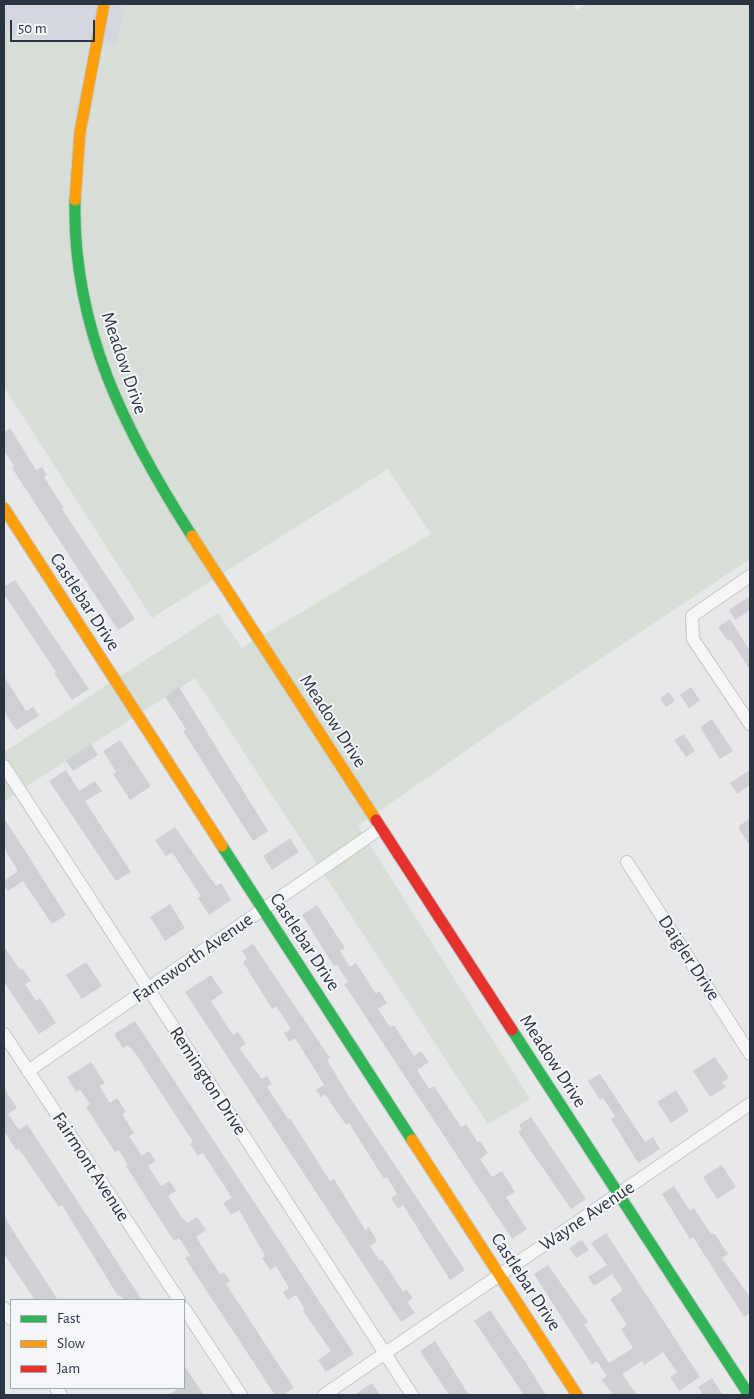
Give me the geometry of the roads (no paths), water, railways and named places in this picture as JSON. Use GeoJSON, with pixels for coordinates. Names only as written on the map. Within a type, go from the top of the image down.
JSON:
{"type":"FeatureCollection","features":[{"type":"Feature","properties":{"kind":"street","name":"Meadow Drive"},"geometry":{"type":"LineString","coordinates":[[104,4],[84,108],[76,202],[80,267],[89,318],[106,376],[127,427],[146,463],[749,1395]]}},
{"type":"Feature","properties":{"kind":"street","name":"Castlebar Drive"},"geometry":{"type":"LineString","coordinates":[[4,508],[577,1395]]}},
{"type":"Feature","properties":{"kind":"street"},"geometry":{"type":"LineString","coordinates":[[750,576],[692,616],[693,639],[750,724]]}},
{"type":"Feature","properties":{"kind":"street","name":"Remington Drive"},"geometry":{"type":"LineString","coordinates":[[4,766],[412,1395]]}},
{"type":"Feature","properties":{"kind":"street","name":"Farnsworth Avenue"},"geometry":{"type":"LineString","coordinates":[[28,1071],[382,828]]}},
{"type":"Feature","properties":{"kind":"street","name":"Daigler Drive"},"geometry":{"type":"LineString","coordinates":[[627,862],[750,1054]]}},
{"type":"Feature","properties":{"kind":"street","name":"Fairmont Avenue"},"geometry":{"type":"LineString","coordinates":[[4,1034],[178,1299]]}},
{"type":"Feature","properties":{"kind":"street","name":"Wayne Avenue"},"geometry":{"type":"LineString","coordinates":[[324,1395],[750,1104]]}},
{"type":"Feature","properties":{"kind":"street"},"geometry":{"type":"LineString","coordinates":[[185,1310],[241,1395]]}}]}
